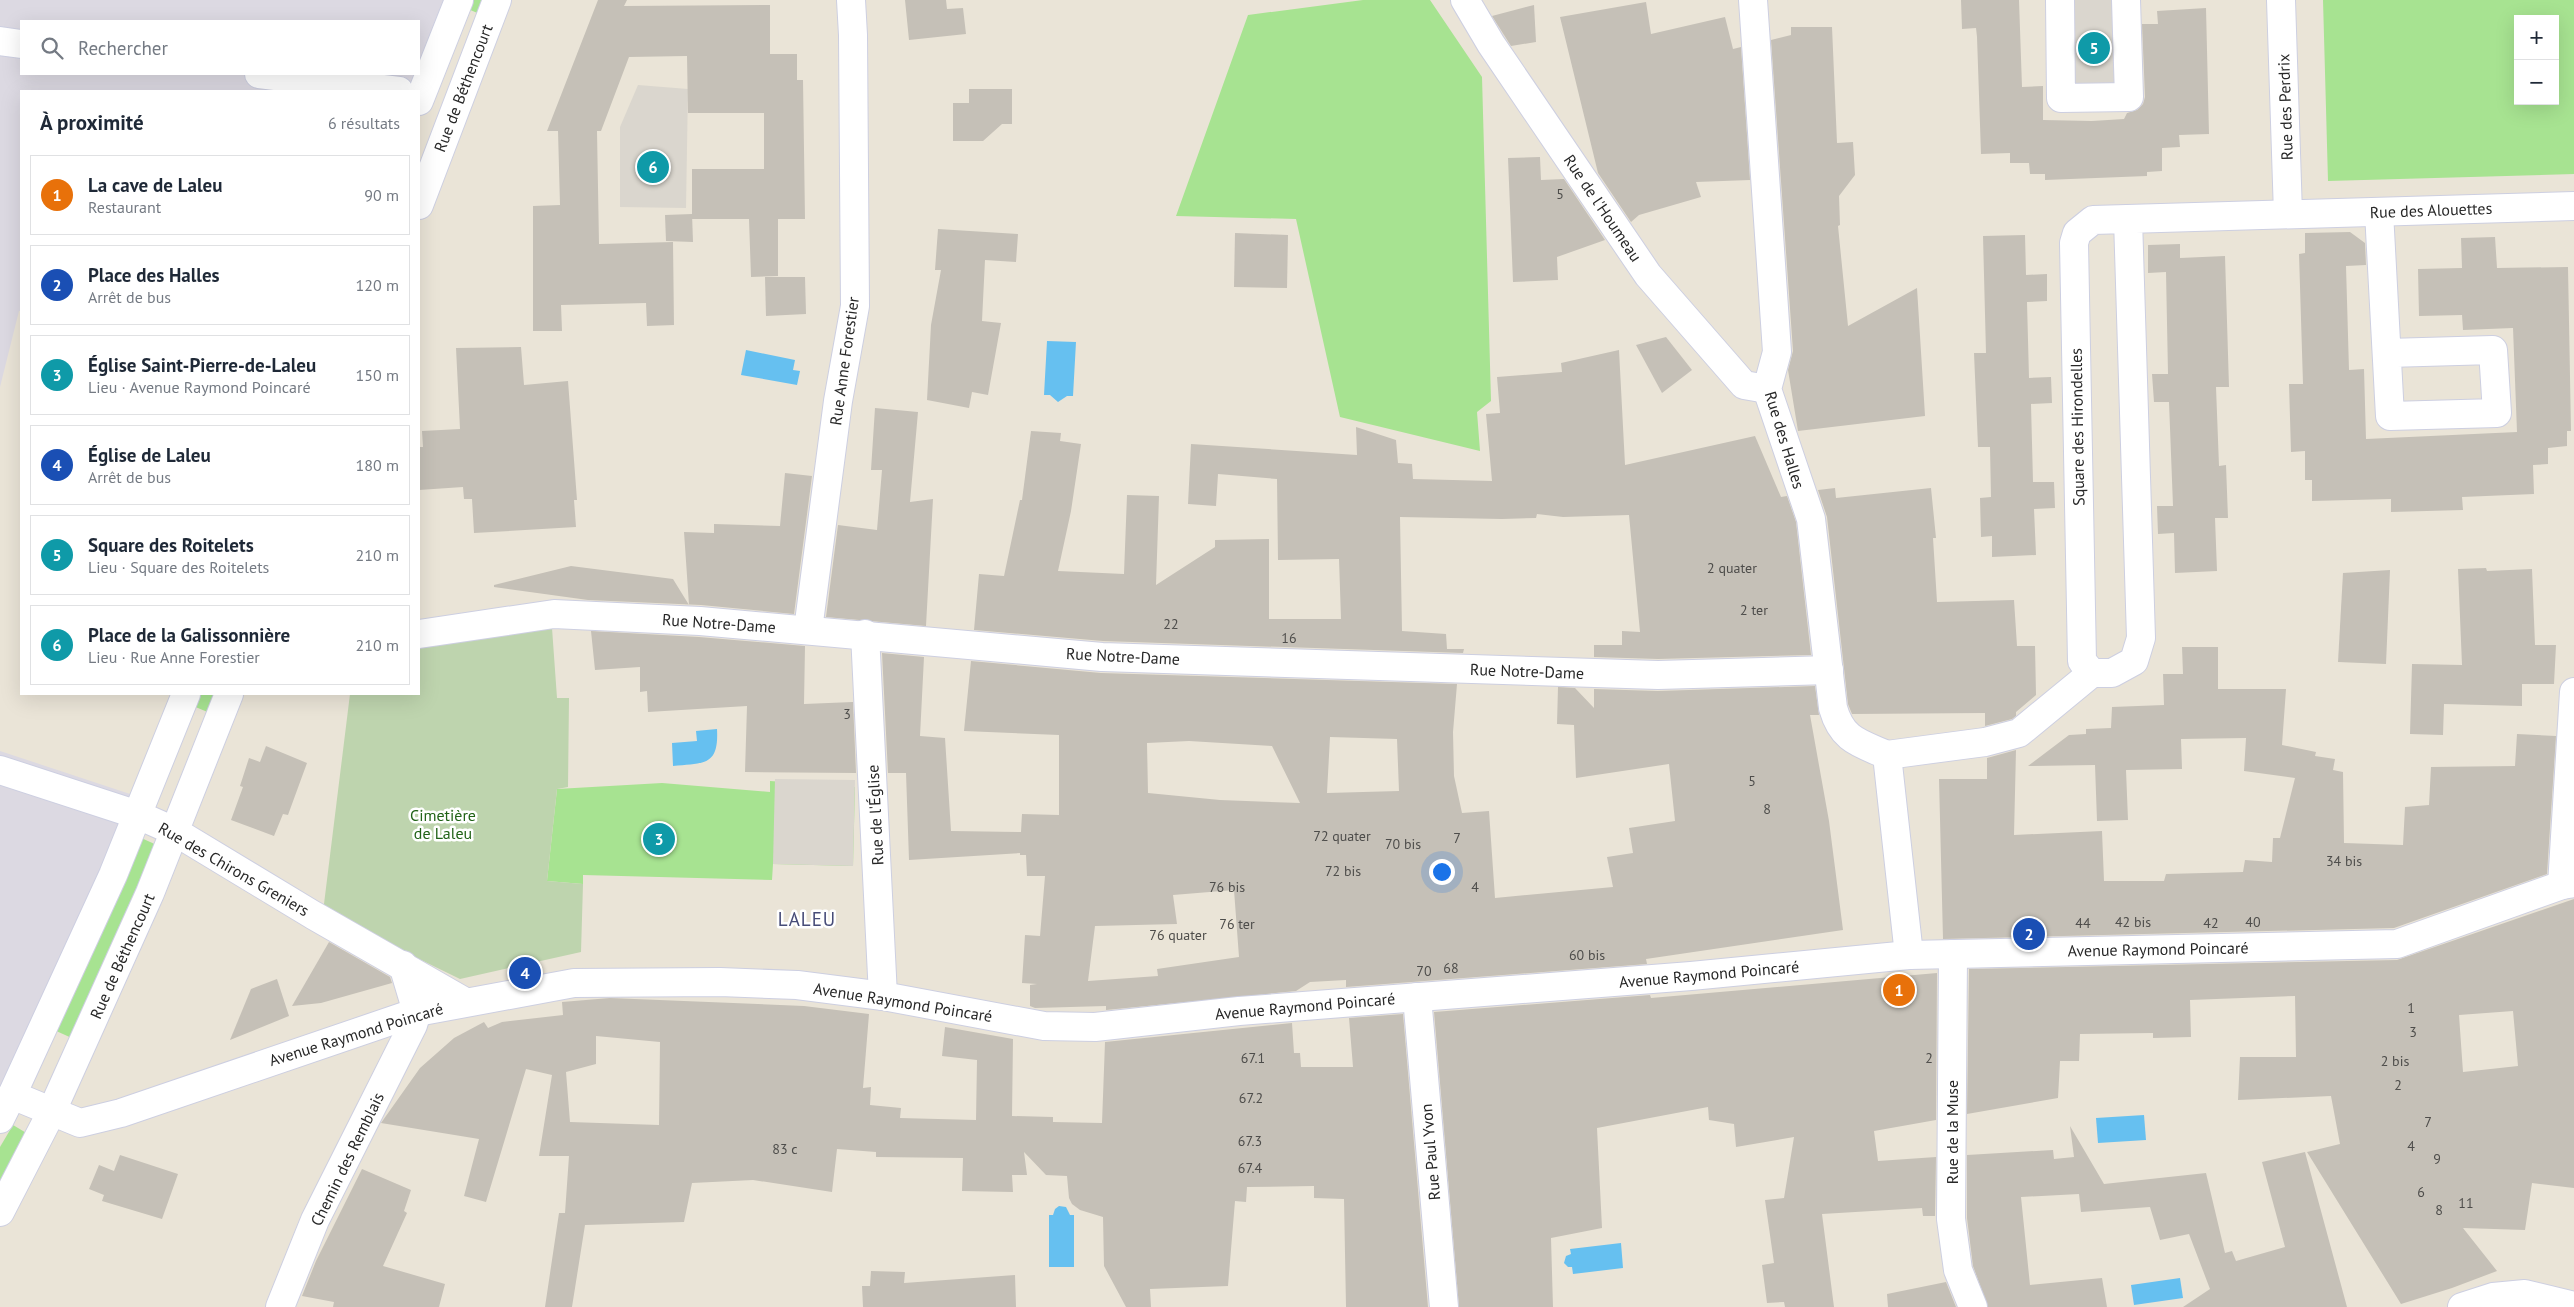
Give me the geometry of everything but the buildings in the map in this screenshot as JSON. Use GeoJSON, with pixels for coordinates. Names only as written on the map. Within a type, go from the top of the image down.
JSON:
{"type":"FeatureCollection","features":[{"type":"Feature","properties":{"kind":"street"},"geometry":{"type":"LineString","coordinates":[[416,90],[459,0]]}},
{"type":"Feature","properties":{"kind":"street","name":"Rue de Béthencourt"},"geometry":{"type":"LineString","coordinates":[[420,202],[497,0]]}},
{"type":"Feature","properties":{"kind":"street","name":"Rue Anne Forestier"},"geometry":{"type":"LineString","coordinates":[[808,630],[838,401],[855,306],[854,44],[851,0]]}},
{"type":"Feature","properties":{"kind":"street","name":"Rue de l'Houmeau"},"geometry":{"type":"LineString","coordinates":[[1465,0],[1491,44],[1648,275],[1744,385],[1767,389]]}},
{"type":"Feature","properties":{"kind":"street","name":"Rue des Halles"},"geometry":{"type":"LineString","coordinates":[[1753,0],[1777,352],[1767,389],[1811,519],[1833,708],[1840,728],[1850,739],[1887,755]]}},
{"type":"Feature","properties":{"kind":"street"},"geometry":{"type":"LineString","coordinates":[[2060,0],[2062,98],[2128,96],[2126,0]]}},
{"type":"Feature","properties":{"kind":"street","name":"Rue des Perdrix"},"geometry":{"type":"LineString","coordinates":[[2281,0],[2288,214]]}},
{"type":"Feature","properties":{"kind":"street"},"geometry":{"type":"LineString","coordinates":[[0,41],[20,44]]}},
{"type":"Feature","properties":{"kind":"street"},"geometry":{"type":"LineString","coordinates":[[266,75],[377,90]]}},
{"type":"Feature","properties":{"kind":"street","name":"Rue des Alouettes"},"geometry":{"type":"LineString","coordinates":[[2288,214],[2574,206]]}},
{"type":"Feature","properties":{"kind":"street"},"geometry":{"type":"LineString","coordinates":[[2379,212],[2388,353]]}},
{"type":"Feature","properties":{"kind":"street","name":"Square des Hirondelles"},"geometry":{"type":"LineString","coordinates":[[2092,673],[2082,661],[2074,243],[2077,233],[2093,220],[2288,214]]}},
{"type":"Feature","properties":{"kind":"street"},"geometry":{"type":"LineString","coordinates":[[1909,955],[1887,755],[1985,742],[2019,733],[2092,673],[2112,674],[2134,661],[2141,638],[2128,219]]}},
{"type":"Feature","properties":{"kind":"street","name":"Rue Notre-Dame"},"geometry":{"type":"LineString","coordinates":[[420,634],[554,614],[700,621],[1112,657],[1658,675],[1829,670]]}},
{"type":"Feature","properties":{"kind":"street","name":"Rue de l'Église"},"geometry":{"type":"LineString","coordinates":[[865,634],[883,996]]}},
{"type":"Feature","properties":{"kind":"street"},"geometry":{"type":"LineString","coordinates":[[2568,884],[2574,692]]}},
{"type":"Feature","properties":{"kind":"street"},"geometry":{"type":"LineString","coordinates":[[0,1119],[138,815],[186,695]]}},
{"type":"Feature","properties":{"kind":"street","name":"Rue de Béthencourt"},"geometry":{"type":"LineString","coordinates":[[0,1212],[51,1113],[150,893],[229,695]]}},
{"type":"Feature","properties":{"kind":"street","name":"Rue des Chirons Greniers"},"geometry":{"type":"LineString","coordinates":[[0,770],[138,815],[174,831],[313,915],[403,965],[464,1002]]}},
{"type":"Feature","properties":{"kind":"street","name":"Avenue Raymond Poincaré"},"geometry":{"type":"LineString","coordinates":[[12,1095],[51,1113],[80,1123],[121,1113],[417,1012],[574,982],[797,984],[883,996],[1044,1026],[1095,1027],[1239,1011],[1692,976],[1909,955],[2397,944],[2568,884]]}},
{"type":"Feature","properties":{"kind":"street","name":"Rue de la Muse"},"geometry":{"type":"LineString","coordinates":[[1953,954],[1951,1219],[1958,1270],[1973,1307]]}},
{"type":"Feature","properties":{"kind":"street"},"geometry":{"type":"LineString","coordinates":[[403,965],[417,1012]]}},
{"type":"Feature","properties":{"kind":"street","name":"Rue Paul Yvon"},"geometry":{"type":"LineString","coordinates":[[1417,996],[1444,1307]]}},
{"type":"Feature","properties":{"kind":"street","name":"Chemin des Remblais"},"geometry":{"type":"LineString","coordinates":[[280,1307],[315,1220],[413,1025],[417,1012]]}},
{"type":"Feature","properties":{"kind":"street"},"geometry":{"type":"LineString","coordinates":[[2462,1307],[2493,1297],[2525,1294],[2574,1306]]}},
{"type":"Feature","properties":{"kind":"shaded area"},"geometry":{"type":"Polygon","coordinates":[[[0,0],[445,0],[420,62],[420,20],[20,20],[20,75],[415,75],[408,90],[20,90],[20,311],[0,387],[0,0]]]}},
{"type":"Feature","properties":{"kind":"shaded area"},"geometry":{"type":"Polygon","coordinates":[[[2060,0],[2126,0],[2129,97],[2061,98],[2060,0]]]}},
{"type":"Feature","properties":{"kind":"shaded area"},"geometry":{"type":"Polygon","coordinates":[[[638,85],[688,89],[686,208],[620,207],[620,127],[638,85]]]}},
{"type":"Feature","properties":{"kind":"shaded area"},"geometry":{"type":"Polygon","coordinates":[[[0,751],[136,796],[0,1090],[0,751]]]}},
{"type":"Feature","properties":{"kind":"shaded area"},"geometry":{"type":"Polygon","coordinates":[[[775,779],[855,780],[853,866],[773,864],[775,779]]]}},
{"type":"Feature","properties":{"kind":"green space"},"geometry":{"type":"Polygon","coordinates":[[[472,0],[487,0],[482,15],[468,9],[472,0]]]}},
{"type":"Feature","properties":{"kind":"green space"},"geometry":{"type":"Polygon","coordinates":[[[1363,0],[1430,0],[1482,77],[1491,401],[1477,412],[1480,451],[1340,417],[1296,219],[1176,216],[1248,15],[1363,0]]]}},
{"type":"Feature","properties":{"kind":"green space"},"geometry":{"type":"Polygon","coordinates":[[[2323,0],[2574,0],[2574,174],[2328,181],[2323,0]]]}},
{"type":"Feature","properties":{"kind":"green space","name":"Cimetière de Laleu"},"geometry":{"type":"Polygon","coordinates":[[[552,628],[557,698],[569,698],[568,787],[557,789],[547,881],[583,884],[581,952],[460,979],[323,912],[350,695],[420,695],[420,648],[552,628]]]}},
{"type":"Feature","properties":{"kind":"green space"},"geometry":{"type":"Polygon","coordinates":[[[197,695],[218,695],[210,713],[193,706],[197,695]]]}},
{"type":"Feature","properties":{"kind":"green space"},"geometry":{"type":"Polygon","coordinates":[[[770,781],[855,787],[853,866],[773,864],[772,880],[583,875],[583,884],[547,881],[557,789],[662,783],[770,792],[770,781]]]}},
{"type":"Feature","properties":{"kind":"green space"},"geometry":{"type":"Polygon","coordinates":[[[139,837],[159,846],[74,1039],[54,1030],[139,837]]]}},
{"type":"Feature","properties":{"kind":"green space"},"geometry":{"type":"Polygon","coordinates":[[[13,1125],[28,1134],[0,1183],[0,1147],[13,1125]]]}},
{"type":"Feature","properties":{"kind":"water"},"geometry":{"type":"Polygon","coordinates":[[[1047,341],[1076,342],[1073,396],[1067,396],[1058,402],[1050,395],[1044,395],[1047,341]]]}},
{"type":"Feature","properties":{"kind":"water"},"geometry":{"type":"Polygon","coordinates":[[[746,350],[795,360],[793,370],[800,371],[797,385],[741,375],[746,350]]]}},
{"type":"Feature","properties":{"kind":"water"},"geometry":{"type":"Polygon","coordinates":[[[717,729],[717,741],[712,756],[701,763],[673,766],[672,743],[697,741],[696,731],[717,729]]]}},
{"type":"Feature","properties":{"kind":"water"},"geometry":{"type":"Polygon","coordinates":[[[2144,1115],[2146,1140],[2098,1143],[2096,1118],[2144,1115]]]}},
{"type":"Feature","properties":{"kind":"water"},"geometry":{"type":"Polygon","coordinates":[[[1059,1206],[1066,1207],[1070,1215],[1074,1215],[1074,1267],[1049,1267],[1049,1215],[1053,1215],[1055,1209],[1059,1206]]]}},
{"type":"Feature","properties":{"kind":"water"},"geometry":{"type":"Polygon","coordinates":[[[1621,1243],[1623,1268],[1573,1274],[1572,1267],[1568,1267],[1564,1263],[1566,1256],[1571,1254],[1570,1249],[1621,1243]]]}},
{"type":"Feature","properties":{"kind":"water"},"geometry":{"type":"Polygon","coordinates":[[[2180,1278],[2183,1298],[2134,1305],[2131,1285],[2180,1278]]]}},
{"type":"Feature","properties":{"kind":"place","name":"Square des Roitelets"},"geometry":{"type":"Point","coordinates":[2094,48]}},
{"type":"Feature","properties":{"kind":"place","name":"Place de la Galissonnière"},"geometry":{"type":"Point","coordinates":[653,167]}},
{"type":"Feature","properties":{"kind":"place","name":"Église Saint-Pierre-de-Laleu"},"geometry":{"type":"Point","coordinates":[659,839]}},
{"type":"Feature","properties":{"kind":"place","name":"Place des Halles"},"geometry":{"type":"Point","coordinates":[2029,934]}},
{"type":"Feature","properties":{"kind":"place","name":"Église de Laleu"},"geometry":{"type":"Point","coordinates":[525,973]}},
{"type":"Feature","properties":{"kind":"place","name":"La cave de Laleu"},"geometry":{"type":"Point","coordinates":[1899,990]}},
{"type":"Feature","properties":{"kind":"district","name":"LALEU"},"geometry":{"type":"Point","coordinates":[807,919]}}]}
